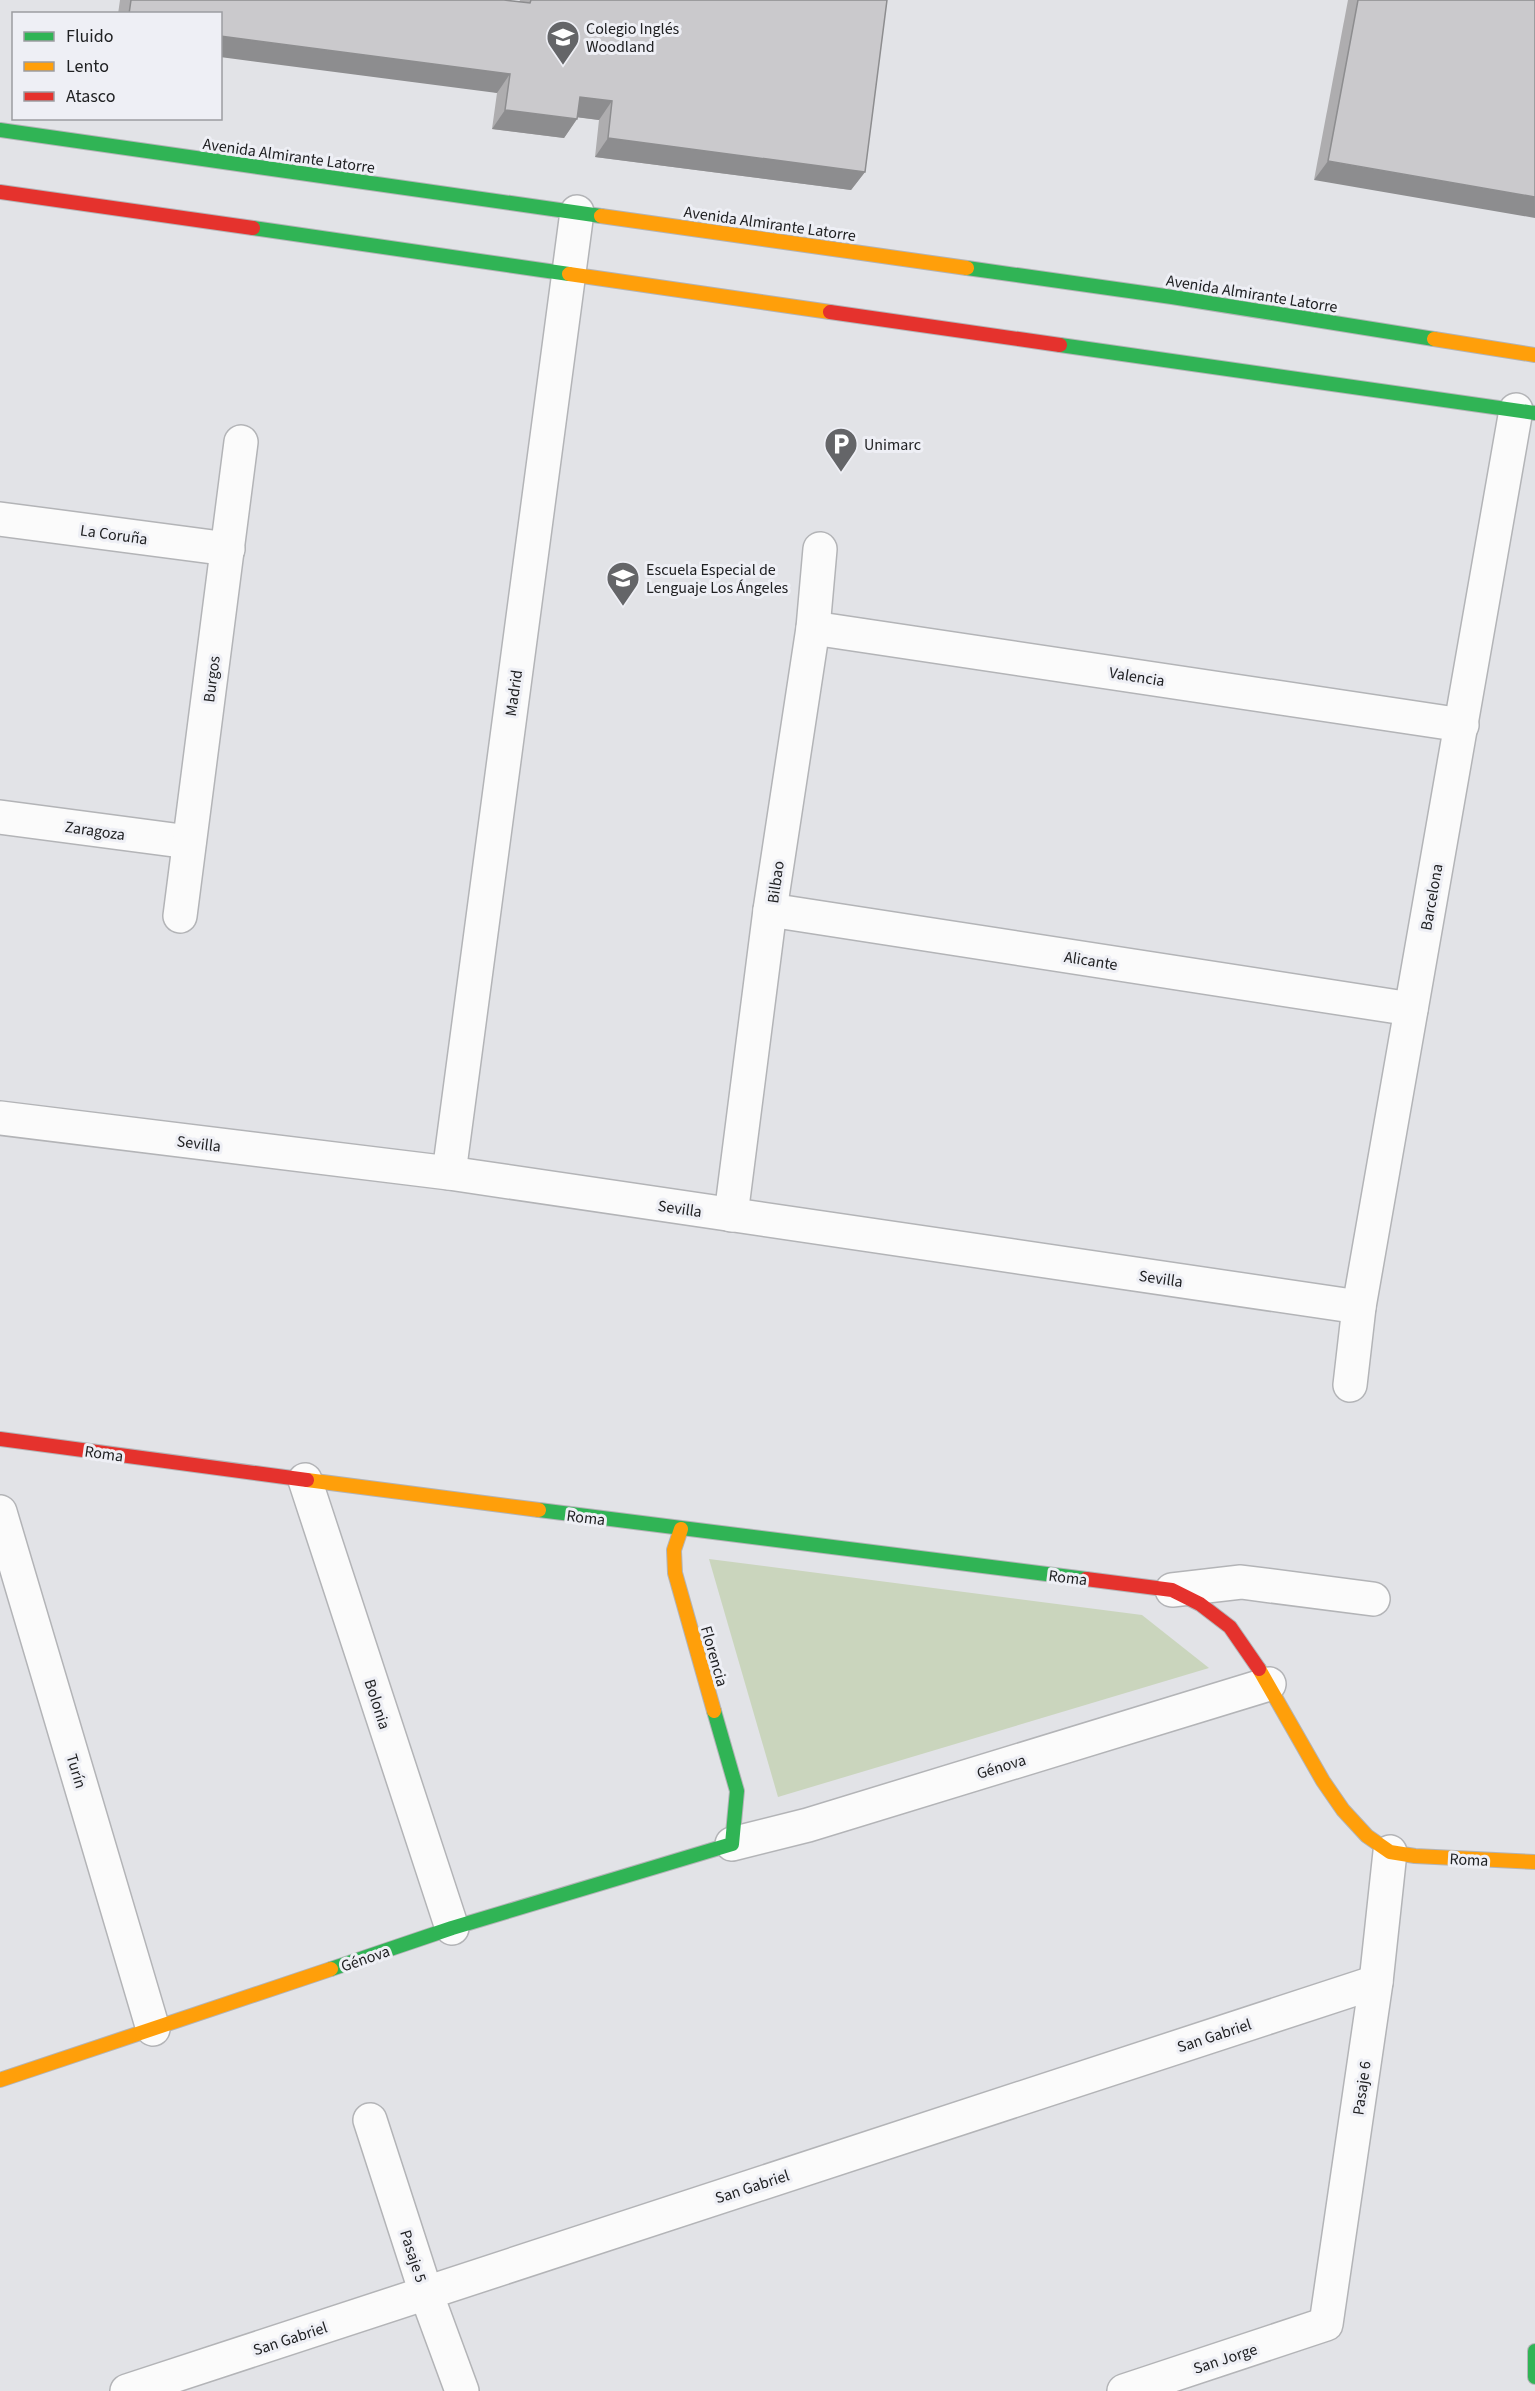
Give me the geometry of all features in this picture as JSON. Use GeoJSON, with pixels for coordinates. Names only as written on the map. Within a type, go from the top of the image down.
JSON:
{"type":"FeatureCollection","features":[{"type":"Feature","properties":{"kind":"main road","name":"Avenida Almirante Latorre"},"geometry":{"type":"LineString","coordinates":[[0,130],[1172,297],[1535,355]]}},
{"type":"Feature","properties":{"kind":"main road"},"geometry":{"type":"LineString","coordinates":[[0,192],[1526,411]]}},
{"type":"Feature","properties":{"kind":"main road","name":"Roma"},"geometry":{"type":"LineString","coordinates":[[0,1439],[681,1529],[1172,1590],[1200,1604],[1230,1627],[1269,1684],[1323,1781],[1343,1810],[1367,1836],[1390,1852],[1415,1856],[1535,1862]]}},
{"type":"Feature","properties":{"kind":"main road","name":"Florencia"},"geometry":{"type":"LineString","coordinates":[[681,1529],[674,1550],[675,1573],[737,1791],[732,1844]]}},
{"type":"Feature","properties":{"kind":"main road","name":"Génova"},"geometry":{"type":"LineString","coordinates":[[0,2080],[452,1928],[732,1844]]}},
{"type":"Feature","properties":{"kind":"main road"},"geometry":{"type":"LineString","coordinates":[[1535,2351],[1535,2377]]}},
{"type":"Feature","properties":{"kind":"street","name":"Madrid"},"geometry":{"type":"LineString","coordinates":[[449,1173],[577,212]]}},
{"type":"Feature","properties":{"kind":"street","name":"Barcelona"},"geometry":{"type":"LineString","coordinates":[[1350,1385],[1359,1307],[1462,725],[1526,411]]}},
{"type":"Feature","properties":{"kind":"street","name":"Burgos"},"geometry":{"type":"LineString","coordinates":[[180,916],[242,442]]}},
{"type":"Feature","properties":{"kind":"street","name":"La Coruña"},"geometry":{"type":"LineString","coordinates":[[0,519],[228,549]]}},
{"type":"Feature","properties":{"kind":"street","name":"Bilbao"},"geometry":{"type":"LineString","coordinates":[[731,1215],[771,910],[813,628],[820,549]]}},
{"type":"Feature","properties":{"kind":"street","name":"Valencia"},"geometry":{"type":"LineString","coordinates":[[813,628],[1462,725]]}},
{"type":"Feature","properties":{"kind":"street","name":"Zaragoza"},"geometry":{"type":"LineString","coordinates":[[0,817],[189,842]]}},
{"type":"Feature","properties":{"kind":"street","name":"Alicante"},"geometry":{"type":"LineString","coordinates":[[771,910],[1411,1010]]}},
{"type":"Feature","properties":{"kind":"street","name":"Sevilla"},"geometry":{"type":"LineString","coordinates":[[0,1119],[449,1173],[1359,1307]]}},
{"type":"Feature","properties":{"kind":"street","name":"Bolonia"},"geometry":{"type":"LineString","coordinates":[[305,1480],[452,1928]]}},
{"type":"Feature","properties":{"kind":"street","name":"Turín"},"geometry":{"type":"LineString","coordinates":[[0,1512],[153,2029]]}},
{"type":"Feature","properties":{"kind":"street","name":"Roma"},"geometry":{"type":"LineString","coordinates":[[1172,1590],[1241,1582],[1373,1599]]}},
{"type":"Feature","properties":{"kind":"street","name":"Génova"},"geometry":{"type":"LineString","coordinates":[[732,1844],[808,1825],[1269,1684]]}},
{"type":"Feature","properties":{"kind":"street","name":"Pasaje 6"},"geometry":{"type":"LineString","coordinates":[[1326,2324],[1377,1982],[1390,1852]]}},
{"type":"Feature","properties":{"kind":"street","name":"San Gabriel"},"geometry":{"type":"LineString","coordinates":[[127,2391],[1377,1982]]}},
{"type":"Feature","properties":{"kind":"street","name":"Pasaje 5"},"geometry":{"type":"LineString","coordinates":[[370,2120],[426,2293],[462,2391]]}},
{"type":"Feature","properties":{"kind":"street","name":"San Jorge"},"geometry":{"type":"LineString","coordinates":[[1124,2391],[1326,2324]]}},
{"type":"Feature","properties":{"kind":"green space"},"geometry":{"type":"Polygon","coordinates":[[[709,1559],[1142,1615],[1209,1668],[778,1797],[709,1559]]]}},
{"type":"Feature","properties":{"kind":"building"},"geometry":{"type":"Polygon","coordinates":[[[131,0],[504,0],[530,3],[531,0],[887,0],[865,172],[608,138],[612,101],[580,97],[577,119],[505,110],[510,74],[222,36],[222,12],[129,12],[131,0]]]}},
{"type":"Feature","properties":{"kind":"building"},"geometry":{"type":"Polygon","coordinates":[[[1358,0],[1535,0],[1535,197],[1328,161],[1358,0]]]}},
{"type":"Feature","properties":{"kind":"traffic: fast"},"geometry":{"type":"LineString","coordinates":[[0,130],[601,216]]}},
{"type":"Feature","properties":{"kind":"traffic: fast"},"geometry":{"type":"LineString","coordinates":[[253,228],[569,274]]}},
{"type":"Feature","properties":{"kind":"traffic: fast"},"geometry":{"type":"LineString","coordinates":[[967,268],[1172,297],[1434,339]]}},
{"type":"Feature","properties":{"kind":"traffic: fast"},"geometry":{"type":"LineString","coordinates":[[1060,345],[1535,413]]}},
{"type":"Feature","properties":{"kind":"traffic: fast"},"geometry":{"type":"LineString","coordinates":[[539,1510],[1086,1579]]}},
{"type":"Feature","properties":{"kind":"traffic: fast"},"geometry":{"type":"LineString","coordinates":[[331,1969],[452,1928],[732,1844],[737,1791],[714,1711]]}},
{"type":"Feature","properties":{"kind":"traffic: fast"},"geometry":{"type":"LineString","coordinates":[[1535,2351],[1535,2377]]}},
{"type":"Feature","properties":{"kind":"traffic: slow"},"geometry":{"type":"LineString","coordinates":[[601,216],[967,268]]}},
{"type":"Feature","properties":{"kind":"traffic: slow"},"geometry":{"type":"LineString","coordinates":[[569,274],[830,312]]}},
{"type":"Feature","properties":{"kind":"traffic: slow"},"geometry":{"type":"LineString","coordinates":[[1434,339],[1535,355]]}},
{"type":"Feature","properties":{"kind":"traffic: slow"},"geometry":{"type":"LineString","coordinates":[[307,1480],[539,1510]]}},
{"type":"Feature","properties":{"kind":"traffic: slow"},"geometry":{"type":"LineString","coordinates":[[681,1529],[674,1550],[675,1573],[714,1711]]}},
{"type":"Feature","properties":{"kind":"traffic: slow"},"geometry":{"type":"LineString","coordinates":[[1259,1669],[1323,1781],[1343,1810],[1367,1836],[1390,1852],[1415,1856],[1535,1862]]}},
{"type":"Feature","properties":{"kind":"traffic: slow"},"geometry":{"type":"LineString","coordinates":[[0,2080],[331,1969]]}},
{"type":"Feature","properties":{"kind":"traffic: jam"},"geometry":{"type":"LineString","coordinates":[[0,192],[253,228]]}},
{"type":"Feature","properties":{"kind":"traffic: jam"},"geometry":{"type":"LineString","coordinates":[[830,312],[1060,345]]}},
{"type":"Feature","properties":{"kind":"traffic: jam"},"geometry":{"type":"LineString","coordinates":[[0,1439],[307,1480]]}},
{"type":"Feature","properties":{"kind":"traffic: jam"},"geometry":{"type":"LineString","coordinates":[[1086,1579],[1172,1590],[1200,1604],[1230,1627],[1259,1669]]}},
{"type":"Feature","properties":{"kind":"place","name":"Colegio Inglés Woodland"},"geometry":{"type":"Point","coordinates":[563,66]}},
{"type":"Feature","properties":{"kind":"place","name":"Unimarc"},"geometry":{"type":"Point","coordinates":[841,473]}},
{"type":"Feature","properties":{"kind":"place","name":"Escuela Especial de Lenguaje Los Ángeles"},"geometry":{"type":"Point","coordinates":[623,607]}}]}
